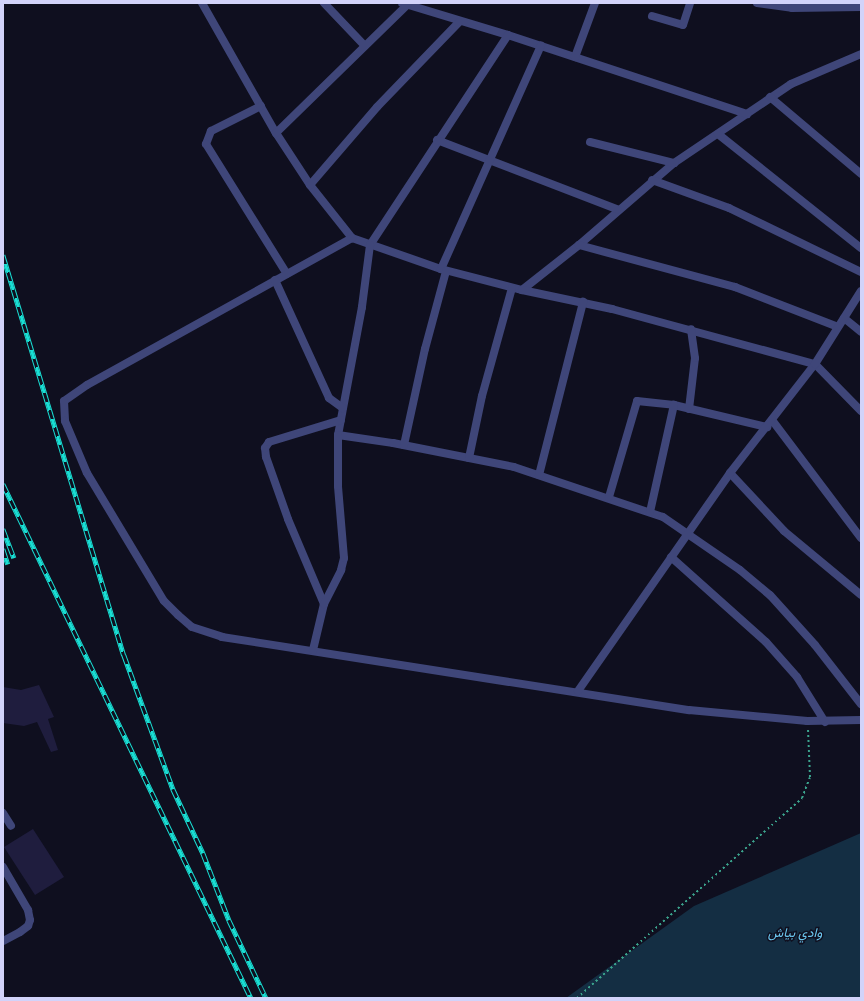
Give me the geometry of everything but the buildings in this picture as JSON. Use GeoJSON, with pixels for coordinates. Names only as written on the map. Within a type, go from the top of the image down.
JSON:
{"type":"FeatureCollection","features":[{"type":"Feature","properties":{"kind":"street"},"geometry":{"type":"LineString","coordinates":[[202,3],[276,134],[310,186],[352,238],[443,270],[512,288],[583,302],[691,329],[815,364],[861,411]]}},
{"type":"Feature","properties":{"kind":"street"},"geometry":{"type":"LineString","coordinates":[[324,3],[365,46]]}},
{"type":"Feature","properties":{"kind":"street"},"geometry":{"type":"LineString","coordinates":[[575,58],[595,3]]}},
{"type":"Feature","properties":{"kind":"street"},"geometry":{"type":"LineString","coordinates":[[652,16],[683,25],[690,3]]}},
{"type":"Feature","properties":{"kind":"street"},"geometry":{"type":"LineString","coordinates":[[757,3],[792,8],[861,8]]}},
{"type":"Feature","properties":{"kind":"street"},"geometry":{"type":"LineString","coordinates":[[276,134],[405,4],[459,22],[540,45],[575,58],[747,114]]}},
{"type":"Feature","properties":{"kind":"street"},"geometry":{"type":"LineString","coordinates":[[310,186],[377,107],[459,22]]}},
{"type":"Feature","properties":{"kind":"street"},"geometry":{"type":"LineString","coordinates":[[313,650],[324,604],[341,570],[344,558],[338,486],[338,435],[362,307],[370,245],[437,140],[508,35]]}},
{"type":"Feature","properties":{"kind":"street"},"geometry":{"type":"LineString","coordinates":[[404,445],[424,349],[443,270],[540,45]]}},
{"type":"Feature","properties":{"kind":"street"},"geometry":{"type":"LineString","coordinates":[[522,290],[579,245],[617,209],[674,163],[770,97],[826,67],[861,54]]}},
{"type":"Feature","properties":{"kind":"street"},"geometry":{"type":"LineString","coordinates":[[770,97],[861,174]]}},
{"type":"Feature","properties":{"kind":"street"},"geometry":{"type":"LineString","coordinates":[[261,106],[211,131],[206,144],[287,274]]}},
{"type":"Feature","properties":{"kind":"street"},"geometry":{"type":"LineString","coordinates":[[718,134],[861,248]]}},
{"type":"Feature","properties":{"kind":"street"},"geometry":{"type":"LineString","coordinates":[[437,140],[491,159],[617,209]]}},
{"type":"Feature","properties":{"kind":"street"},"geometry":{"type":"LineString","coordinates":[[590,142],[674,163]]}},
{"type":"Feature","properties":{"kind":"street"},"geometry":{"type":"LineString","coordinates":[[652,180],[729,208],[861,272]]}},
{"type":"Feature","properties":{"kind":"street"},"geometry":{"type":"LineString","coordinates":[[352,238],[71,394],[64,401],[63,411],[87,473],[164,601],[178,615],[192,627],[207,634],[578,691],[689,710],[807,721],[825,722],[861,720]]}},
{"type":"Feature","properties":{"kind":"street"},"geometry":{"type":"LineString","coordinates":[[579,245],[735,287],[838,327]]}},
{"type":"Feature","properties":{"kind":"street"},"geometry":{"type":"LineString","coordinates":[[275,280],[329,398],[343,408]]}},
{"type":"Feature","properties":{"kind":"street"},"geometry":{"type":"LineString","coordinates":[[469,458],[482,396],[512,288]]}},
{"type":"Feature","properties":{"kind":"street"},"geometry":{"type":"LineString","coordinates":[[578,691],[730,473],[770,424],[815,364],[861,291]]}},
{"type":"Feature","properties":{"kind":"street"},"geometry":{"type":"LineString","coordinates":[[539,475],[583,302]]}},
{"type":"Feature","properties":{"kind":"street"},"geometry":{"type":"LineString","coordinates":[[844,318],[861,332]]}},
{"type":"Feature","properties":{"kind":"street"},"geometry":{"type":"LineString","coordinates":[[689,409],[695,358],[691,329]]}},
{"type":"Feature","properties":{"kind":"street"},"geometry":{"type":"LineString","coordinates":[[609,497],[635,403],[640,400],[674,405],[770,424],[861,538]]}},
{"type":"Feature","properties":{"kind":"street"},"geometry":{"type":"LineString","coordinates":[[650,512],[674,405]]}},
{"type":"Feature","properties":{"kind":"street"},"geometry":{"type":"LineString","coordinates":[[324,604],[288,519],[266,458],[265,448],[269,442],[341,420]]}},
{"type":"Feature","properties":{"kind":"street"},"geometry":{"type":"LineString","coordinates":[[338,435],[404,445],[469,458],[539,475],[609,497],[663,517],[740,570],[770,595],[814,645],[861,704]]}},
{"type":"Feature","properties":{"kind":"street"},"geometry":{"type":"LineString","coordinates":[[730,473],[784,531],[861,595]]}},
{"type":"Feature","properties":{"kind":"street"},"geometry":{"type":"LineString","coordinates":[[671,557],[766,642],[798,677],[825,722]]}},
{"type":"Feature","properties":{"kind":"street"},"geometry":{"type":"LineString","coordinates":[[3,813],[11,826]]}},
{"type":"Feature","properties":{"kind":"street"},"geometry":{"type":"LineString","coordinates":[[3,868],[28,910],[30,920],[28,926],[3,941]]}},
{"type":"Feature","properties":{"kind":"path"},"geometry":{"type":"LineString","coordinates":[[577,998],[802,798],[810,777],[807,721]]}},
{"type":"Feature","properties":{"kind":"water","name":"وادي بياش"},"geometry":{"type":"Polygon","coordinates":[[[861,833],[861,998],[566,998],[694,906],[861,833]]]}},
{"type":"Feature","properties":{"kind":"railway"},"geometry":{"type":"LineString","coordinates":[[3,255],[124,655],[173,789],[203,853],[229,920],[266,998]]}},
{"type":"Feature","properties":{"kind":"railway"},"geometry":{"type":"LineString","coordinates":[[3,484],[251,998]]}},
{"type":"Feature","properties":{"kind":"railway"},"geometry":{"type":"LineString","coordinates":[[3,529],[14,558]]}},
{"type":"Feature","properties":{"kind":"railway"},"geometry":{"type":"LineString","coordinates":[[3,549],[8,564]]}}]}
